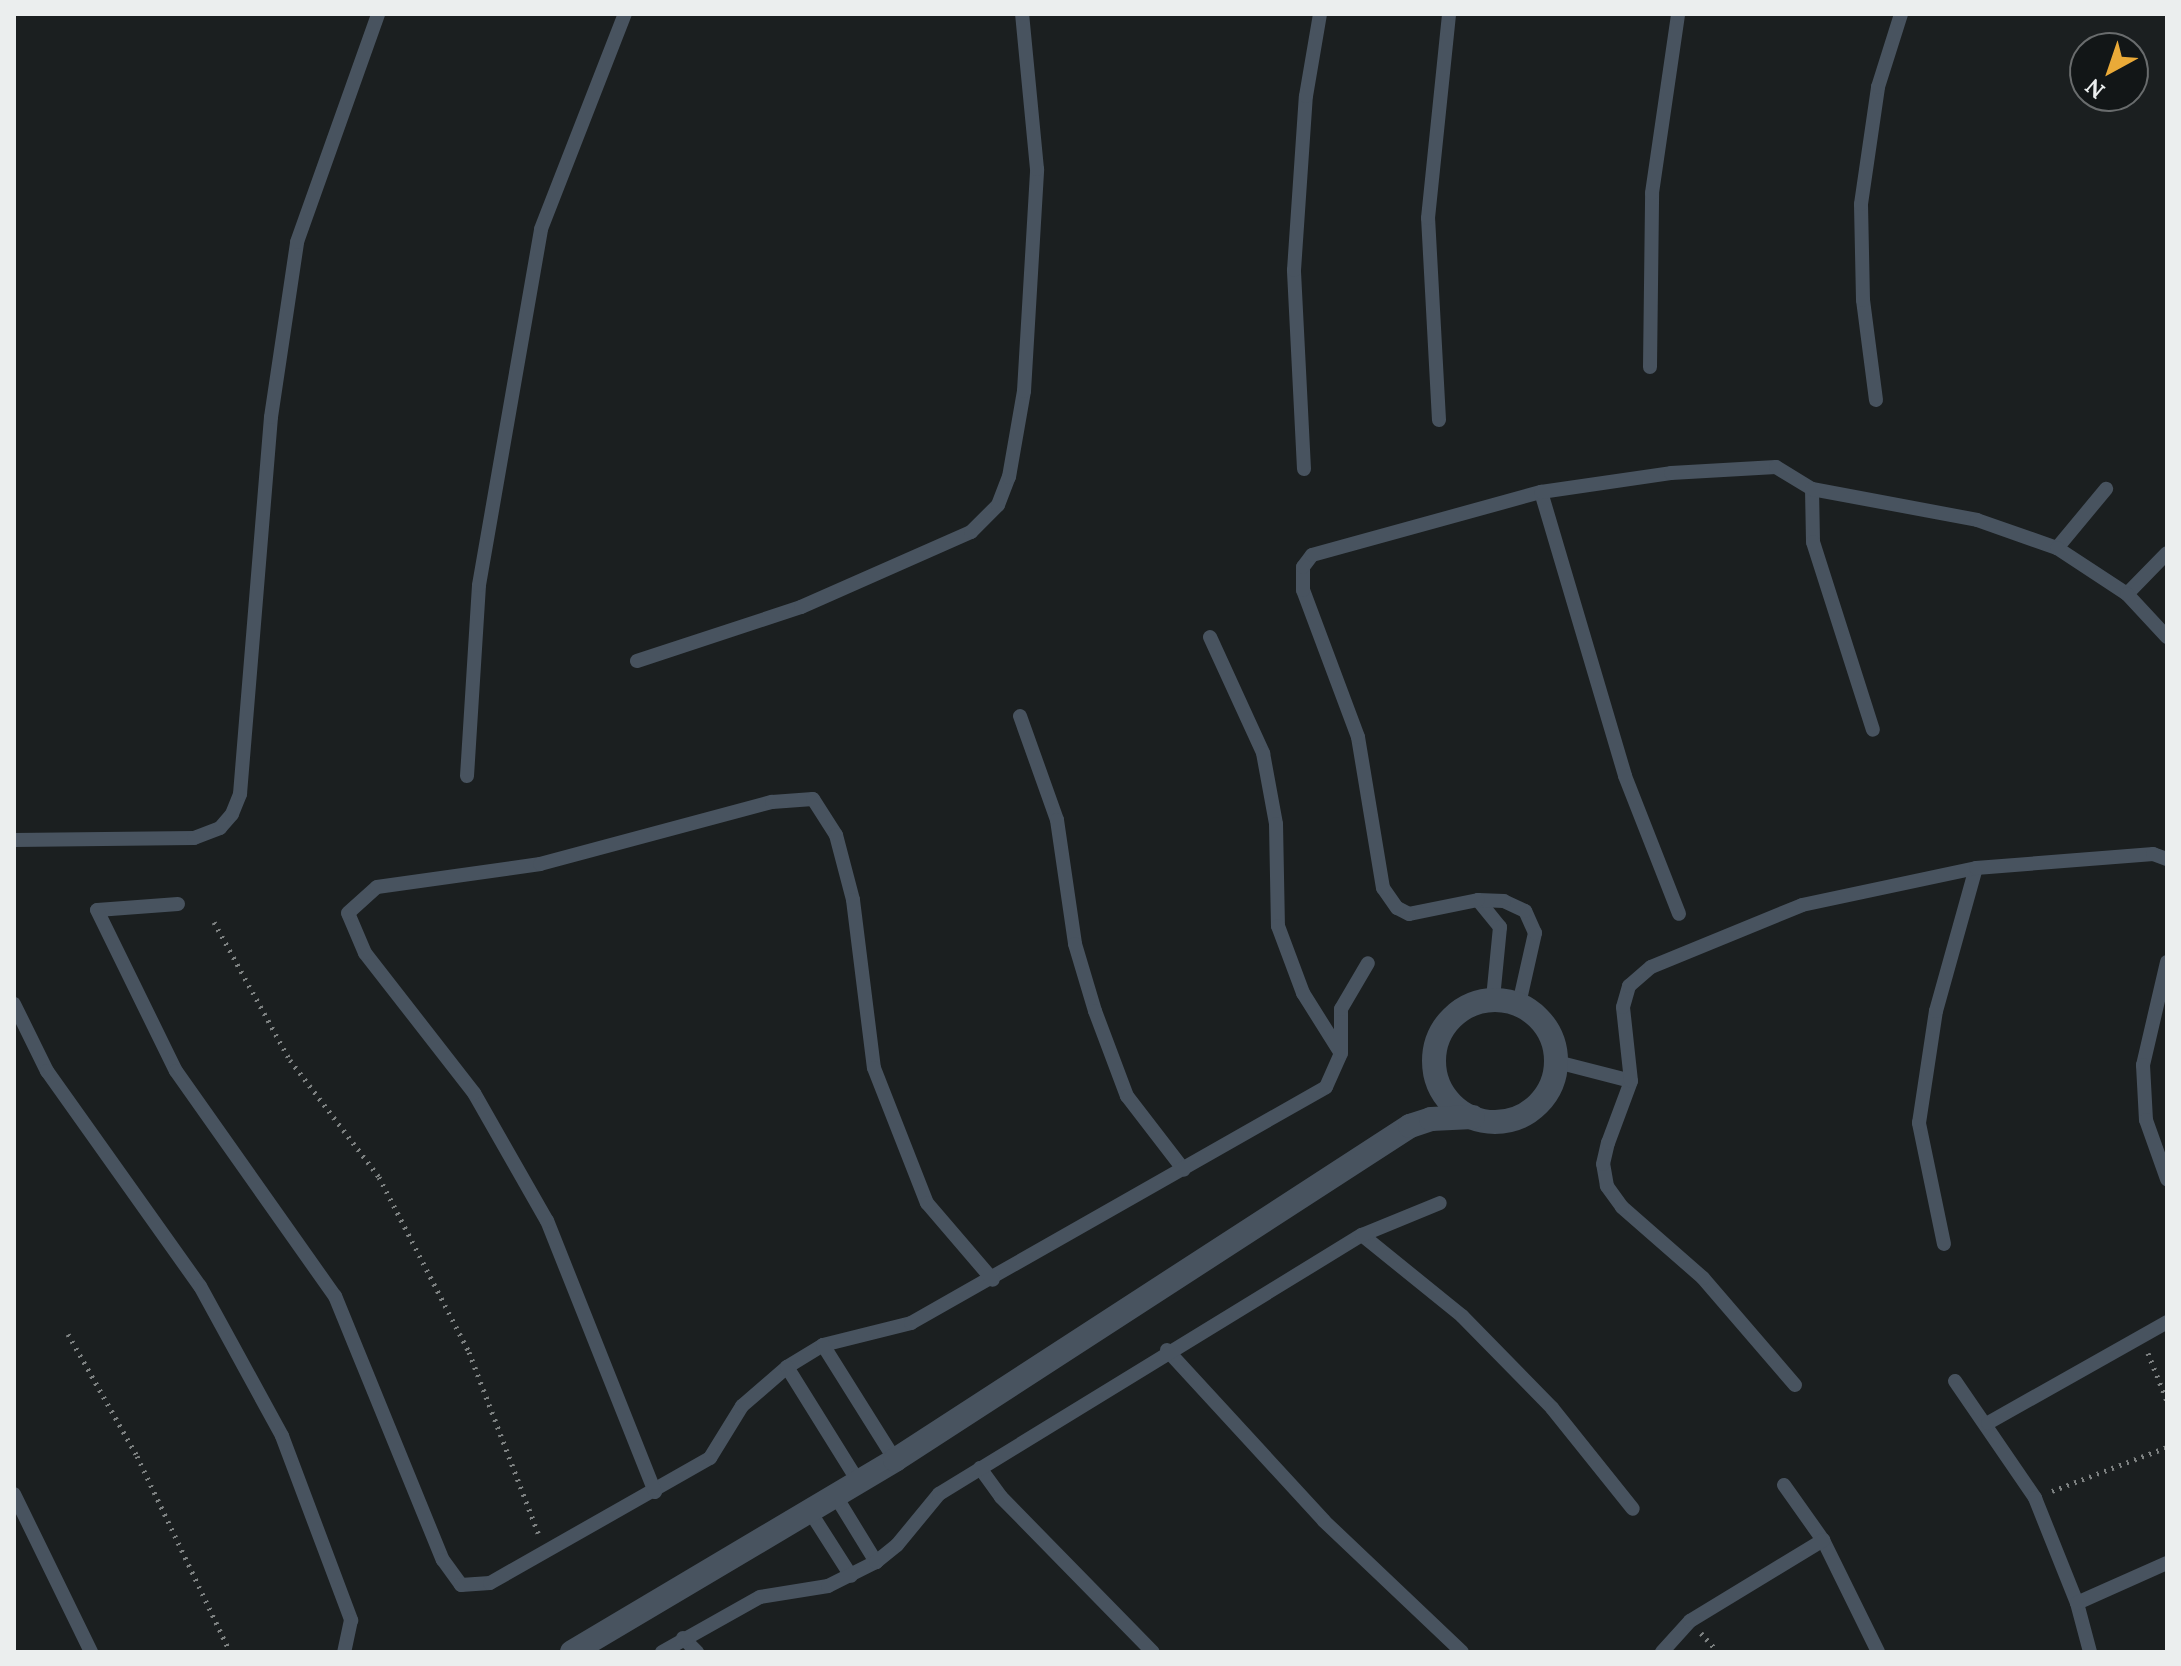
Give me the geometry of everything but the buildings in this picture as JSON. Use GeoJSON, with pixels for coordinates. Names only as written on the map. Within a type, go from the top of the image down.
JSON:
{"type":"FeatureCollection","features":[{"type":"Feature","properties":{"kind":"street"},"geometry":{"type":"LineString","coordinates":[[572,1652],[895,1460],[1410,1126],[1431,1119],[1473,1117],[1502,1122],[1529,1112],[1550,1091],[1557,1062],[1547,1027],[1519,1004],[1493,999],[1461,1009],[1445,1026],[1436,1046],[1431,1089],[1410,1126]]}},
{"type":"Feature","properties":{"kind":"street"},"geometry":{"type":"LineString","coordinates":[[1435,1069],[1447,1098],[1473,1117]]}},
{"type":"Feature","properties":{"kind":"lane"},"geometry":{"type":"LineString","coordinates":[[14,840],[194,838],[220,828],[232,814],[240,794],[271,417],[297,242],[378,14]]}},
{"type":"Feature","properties":{"kind":"lane"},"geometry":{"type":"LineString","coordinates":[[467,776],[479,585],[541,229],[625,14]]}},
{"type":"Feature","properties":{"kind":"lane"},"geometry":{"type":"LineString","coordinates":[[637,661],[801,607],[971,532],[998,505],[1009,477],[1024,391],[1037,169],[1022,14]]}},
{"type":"Feature","properties":{"kind":"lane"},"geometry":{"type":"LineString","coordinates":[[1304,469],[1294,270],[1306,96],[1320,14]]}},
{"type":"Feature","properties":{"kind":"lane"},"geometry":{"type":"LineString","coordinates":[[1439,420],[1428,218],[1449,14]]}},
{"type":"Feature","properties":{"kind":"lane"},"geometry":{"type":"LineString","coordinates":[[1650,367],[1652,193],[1678,14]]}},
{"type":"Feature","properties":{"kind":"lane"},"geometry":{"type":"LineString","coordinates":[[1876,400],[1863,300],[1861,204],[1878,87],[1901,14]]}},
{"type":"Feature","properties":{"kind":"lane"},"geometry":{"type":"LineString","coordinates":[[1519,1004],[1533,946],[1532,921],[1515,905],[1478,900],[1409,914],[1388,897],[1358,737],[1301,579],[1312,555],[1326,548],[1541,492],[1671,473],[1776,467],[1812,489],[1977,520],[2057,548],[2127,594],[2167,637]]}},
{"type":"Feature","properties":{"kind":"lane"},"geometry":{"type":"LineString","coordinates":[[1812,489],[1813,542],[1873,730]]}},
{"type":"Feature","properties":{"kind":"lane"},"geometry":{"type":"LineString","coordinates":[[2057,548],[2106,489]]}},
{"type":"Feature","properties":{"kind":"lane"},"geometry":{"type":"LineString","coordinates":[[1541,492],[1620,762],[1679,914]]}},
{"type":"Feature","properties":{"kind":"lane"},"geometry":{"type":"LineString","coordinates":[[2127,594],[2167,553]]}},
{"type":"Feature","properties":{"kind":"lane"},"geometry":{"type":"LineString","coordinates":[[1210,637],[1263,753],[1276,824],[1278,926],[1303,993],[1341,1053]]}},
{"type":"Feature","properties":{"kind":"lane"},"geometry":{"type":"LineString","coordinates":[[1020,716],[1057,820],[1075,944],[1095,1011],[1127,1096],[1184,1170]]}},
{"type":"Feature","properties":{"kind":"lane"},"geometry":{"type":"LineString","coordinates":[[655,1492],[547,1221],[474,1093],[365,953],[348,913],[377,887],[540,864],[772,802],[813,799],[836,835],[853,900],[874,1068],[927,1203],[993,1280]]}},
{"type":"Feature","properties":{"kind":"lane"},"geometry":{"type":"LineString","coordinates":[[1795,1385],[1703,1278],[1622,1207],[1607,1186],[1603,1164],[1631,1081],[1623,1007],[1637,975],[1802,905],[1976,868],[2153,854],[2167,859]]}},
{"type":"Feature","properties":{"kind":"lane"},"geometry":{"type":"LineString","coordinates":[[1944,1244],[1919,1123],[1936,1011],[1976,868]]}},
{"type":"Feature","properties":{"kind":"lane"},"geometry":{"type":"LineString","coordinates":[[1478,900],[1494,914],[1500,927],[1493,999]]}},
{"type":"Feature","properties":{"kind":"lane"},"geometry":{"type":"LineString","coordinates":[[178,904],[97,910],[176,1071],[335,1296],[443,1560],[461,1585],[490,1583],[710,1458],[742,1406],[787,1367],[823,1345],[911,1323],[993,1280],[1326,1087],[1341,1053],[1341,1009],[1368,963]]}},
{"type":"Feature","properties":{"kind":"lane"},"geometry":{"type":"LineString","coordinates":[[2167,962],[2143,1065],[2146,1120],[2167,1179]]}},
{"type":"Feature","properties":{"kind":"lane"},"geometry":{"type":"LineString","coordinates":[[14,1004],[47,1071],[200,1286],[282,1436],[351,1620],[344,1652]]}},
{"type":"Feature","properties":{"kind":"lane"},"geometry":{"type":"LineString","coordinates":[[1557,1062],[1631,1081]]}},
{"type":"Feature","properties":{"kind":"lane"},"geometry":{"type":"LineString","coordinates":[[662,1652],[760,1597],[807,1592],[851,1576],[876,1562],[897,1545],[939,1494],[1167,1350],[1362,1235],[1440,1203]]}},
{"type":"Feature","properties":{"kind":"lane"},"geometry":{"type":"LineString","coordinates":[[1362,1235],[1462,1316],[1552,1408],[1633,1509]]}},
{"type":"Feature","properties":{"kind":"lane"},"geometry":{"type":"LineString","coordinates":[[1988,1423],[2167,1322]]}},
{"type":"Feature","properties":{"kind":"lane"},"geometry":{"type":"LineString","coordinates":[[823,1345],[895,1460]]}},
{"type":"Feature","properties":{"kind":"lane"},"geometry":{"type":"LineString","coordinates":[[1167,1350],[1324,1521],[1462,1652]]}},
{"type":"Feature","properties":{"kind":"lane"},"geometry":{"type":"LineString","coordinates":[[787,1367],[858,1481]]}},
{"type":"Feature","properties":{"kind":"lane"},"geometry":{"type":"LineString","coordinates":[[1955,1381],[1988,1423],[2035,1498],[2077,1603],[2090,1652]]}},
{"type":"Feature","properties":{"kind":"lane"},"geometry":{"type":"LineString","coordinates":[[980,1468],[1001,1497],[1153,1652]]}},
{"type":"Feature","properties":{"kind":"lane"},"geometry":{"type":"LineString","coordinates":[[1784,1485],[1823,1540],[1878,1652]]}},
{"type":"Feature","properties":{"kind":"lane"},"geometry":{"type":"LineString","coordinates":[[14,1494],[91,1652]]}},
{"type":"Feature","properties":{"kind":"lane"},"geometry":{"type":"LineString","coordinates":[[835,1495],[876,1562]]}},
{"type":"Feature","properties":{"kind":"lane"},"geometry":{"type":"LineString","coordinates":[[809,1510],[851,1576]]}},
{"type":"Feature","properties":{"kind":"lane"},"geometry":{"type":"LineString","coordinates":[[1662,1652],[1690,1621],[1823,1540]]}},
{"type":"Feature","properties":{"kind":"lane"},"geometry":{"type":"LineString","coordinates":[[2077,1603],[2167,1563]]}},
{"type":"Feature","properties":{"kind":"lane"},"geometry":{"type":"LineString","coordinates":[[683,1638],[697,1652]]}},
{"type":"Feature","properties":{"kind":"path"},"geometry":{"type":"LineString","coordinates":[[214,922],[290,1060],[379,1177],[469,1352],[546,1553]]}},
{"type":"Feature","properties":{"kind":"path"},"geometry":{"type":"LineString","coordinates":[[68,1334],[137,1456],[230,1652]]}},
{"type":"Feature","properties":{"kind":"path"},"geometry":{"type":"LineString","coordinates":[[2141,1335],[2167,1401]]}},
{"type":"Feature","properties":{"kind":"path"},"geometry":{"type":"LineString","coordinates":[[2035,1498],[2167,1447]]}}]}
